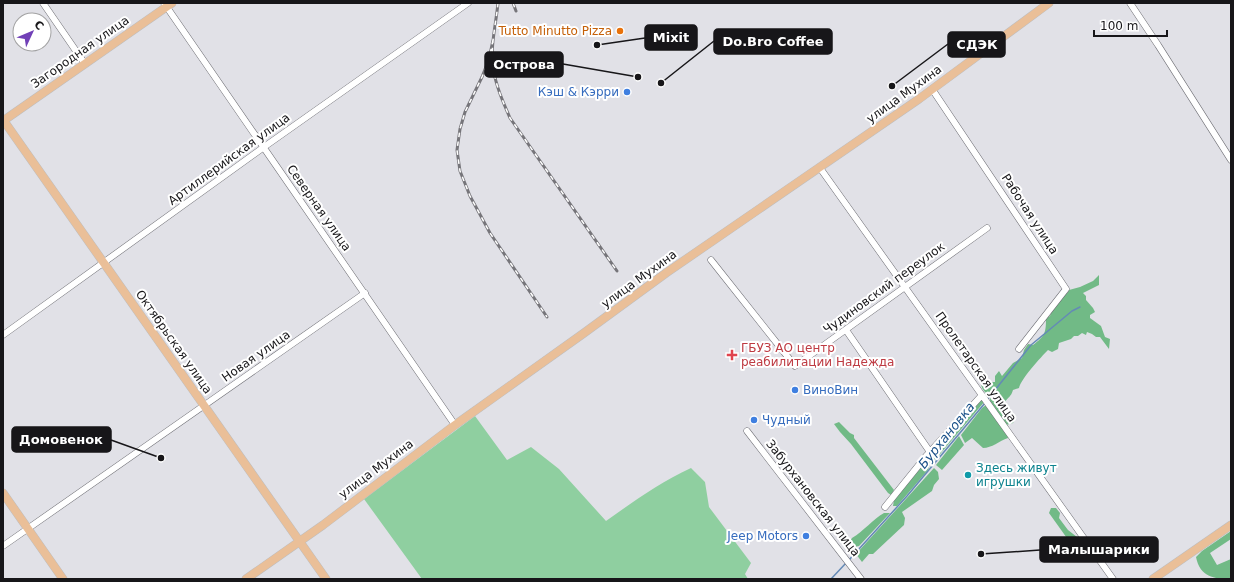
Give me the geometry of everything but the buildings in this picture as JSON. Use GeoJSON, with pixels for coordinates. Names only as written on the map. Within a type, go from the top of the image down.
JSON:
{"type":"FeatureCollection","features":[{"type":"Feature","properties":{"kind":"main road","name":"улица Мухина"},"geometry":{"type":"LineString","coordinates":[[246,579],[300,541],[455,424],[578,338],[666,273],[820,168],[932,89],[1049,3]]}},
{"type":"Feature","properties":{"kind":"main road","name":"Загородная улица"},"geometry":{"type":"LineString","coordinates":[[3,120],[85,64],[168,4]]}},
{"type":"Feature","properties":{"kind":"main road","name":"Октябрьская улица"},"geometry":{"type":"LineString","coordinates":[[3,120],[326,579]]}},
{"type":"Feature","properties":{"kind":"main road"},"geometry":{"type":"LineString","coordinates":[[3,493],[63,579]]}},
{"type":"Feature","properties":{"kind":"main road"},"geometry":{"type":"LineString","coordinates":[[1152,579],[1231,525]]}},
{"type":"Feature","properties":{"kind":"street"},"geometry":{"type":"LineString","coordinates":[[43,3],[85,64]]}},
{"type":"Feature","properties":{"kind":"street","name":"Артиллерийская улица"},"geometry":{"type":"LineString","coordinates":[[3,335],[264,147],[468,3]]}},
{"type":"Feature","properties":{"kind":"street"},"geometry":{"type":"LineString","coordinates":[[1130,3],[1231,160]]}},
{"type":"Feature","properties":{"kind":"street","name":"Северная улица"},"geometry":{"type":"LineString","coordinates":[[168,4],[364,294],[455,424]]}},
{"type":"Feature","properties":{"kind":"street","name":"Рабочая улица"},"geometry":{"type":"LineString","coordinates":[[932,89],[1066,289],[1019,349]]}},
{"type":"Feature","properties":{"kind":"street","name":"Пролетарская улица"},"geometry":{"type":"LineString","coordinates":[[820,168],[1114,579]]}},
{"type":"Feature","properties":{"kind":"street","name":"Чудиновский переулок"},"geometry":{"type":"LineString","coordinates":[[711,260],[795,366],[987,228]]}},
{"type":"Feature","properties":{"kind":"street","name":"Новая улица"},"geometry":{"type":"LineString","coordinates":[[3,546],[364,294]]}},
{"type":"Feature","properties":{"kind":"street"},"geometry":{"type":"LineString","coordinates":[[846,330],[930,452]]}},
{"type":"Feature","properties":{"kind":"street"},"geometry":{"type":"LineString","coordinates":[[884,507],[930,452],[985,399]]}},
{"type":"Feature","properties":{"kind":"street","name":"Забурхановская улица"},"geometry":{"type":"LineString","coordinates":[[747,431],[861,579]]}},
{"type":"Feature","properties":{"kind":"green space"},"geometry":{"type":"Polygon","coordinates":[[[1099,275],[1099,285],[1083,293],[1086,296],[1086,300],[1095,312],[1090,315],[1090,318],[1101,326],[1105,337],[1110,339],[1109,349],[1100,337],[1096,337],[1087,332],[1086,335],[1082,333],[1059,343],[1058,349],[1052,352],[1048,350],[1027,374],[1019,388],[1013,390],[1004,403],[994,394],[984,391],[981,385],[984,383],[989,385],[990,382],[995,382],[995,376],[999,371],[1002,376],[1013,363],[1022,358],[1024,350],[1028,344],[1033,345],[1040,339],[1045,331],[1046,318],[1050,316],[1057,302],[1069,290],[1093,281],[1099,275]]]}},
{"type":"Feature","properties":{"kind":"green space"},"geometry":{"type":"Polygon","coordinates":[[[992,396],[999,404],[1015,415],[1016,417],[1013,423],[1006,425],[990,402],[992,396]]]}},
{"type":"Feature","properties":{"kind":"green space"},"geometry":{"type":"Polygon","coordinates":[[[982,397],[985,401],[935,460],[932,458],[935,450],[982,397]]]}},
{"type":"Feature","properties":{"kind":"green space"},"geometry":{"type":"Polygon","coordinates":[[[986,405],[1007,433],[1008,438],[986,448],[983,448],[972,438],[965,443],[961,435],[986,405]]]}},
{"type":"Feature","properties":{"kind":"green space"},"geometry":{"type":"Polygon","coordinates":[[[475,416],[507,460],[531,447],[559,469],[606,521],[658,486],[691,468],[705,482],[709,507],[751,563],[745,574],[748,579],[422,579],[364,499],[475,416]]]}},
{"type":"Feature","properties":{"kind":"green space"},"geometry":{"type":"Polygon","coordinates":[[[839,422],[854,435],[854,438],[894,490],[891,495],[834,424],[839,422]]]}},
{"type":"Feature","properties":{"kind":"green space"},"geometry":{"type":"Polygon","coordinates":[[[959,436],[964,445],[942,470],[936,465],[959,436]]]}},
{"type":"Feature","properties":{"kind":"green space"},"geometry":{"type":"Polygon","coordinates":[[[931,455],[928,470],[897,506],[893,506],[894,500],[931,455]]]}},
{"type":"Feature","properties":{"kind":"green space"},"geometry":{"type":"Polygon","coordinates":[[[934,468],[938,472],[939,479],[934,485],[932,491],[902,512],[905,518],[904,525],[873,554],[869,554],[862,562],[856,554],[934,468]]]}},
{"type":"Feature","properties":{"kind":"green space"},"geometry":{"type":"Polygon","coordinates":[[[1051,508],[1056,508],[1060,513],[1059,518],[1068,530],[1077,537],[1084,547],[1079,555],[1049,513],[1051,508]]]}},
{"type":"Feature","properties":{"kind":"green space"},"geometry":{"type":"Polygon","coordinates":[[[884,513],[890,513],[859,546],[854,547],[850,541],[852,538],[884,513]]]}},
{"type":"Feature","properties":{"kind":"green space"},"geometry":{"type":"Polygon","coordinates":[[[1231,531],[1231,539],[1210,553],[1217,565],[1231,559],[1231,579],[1209,576],[1201,569],[1196,557],[1202,551],[1231,531]]]}},
{"type":"Feature","properties":{"kind":"waterway","name":"Бурхановка"},"geometry":{"type":"LineString","coordinates":[[987,400],[1031,345],[1072,311],[1080,307]]}},
{"type":"Feature","properties":{"kind":"waterway","name":"Бурхановка"},"geometry":{"type":"LineString","coordinates":[[849,560],[907,496],[985,403]]}},
{"type":"Feature","properties":{"kind":"waterway","name":"Бурхановка"},"geometry":{"type":"LineString","coordinates":[[831,579],[846,563]]}},
{"type":"Feature","properties":{"kind":"railway"},"geometry":{"type":"LineString","coordinates":[[498,3],[492,60],[494,75],[502,100],[510,118],[617,271]]}},
{"type":"Feature","properties":{"kind":"railway"},"geometry":{"type":"LineString","coordinates":[[513,3],[516,11]]}},
{"type":"Feature","properties":{"kind":"railway"},"geometry":{"type":"LineString","coordinates":[[493,40],[489,59],[465,112],[460,129],[457,150],[460,171],[470,196],[490,233],[547,317]]}},
{"type":"Feature","properties":{"kind":"place","name":"Tutto Minutto Pizza"},"geometry":{"type":"Point","coordinates":[620,31]}},
{"type":"Feature","properties":{"kind":"place","name":"Mixit"},"geometry":{"type":"Point","coordinates":[597,45]}},
{"type":"Feature","properties":{"kind":"place","name":"Острова"},"geometry":{"type":"Point","coordinates":[638,77]}},
{"type":"Feature","properties":{"kind":"place","name":"Do.Bro Coffee"},"geometry":{"type":"Point","coordinates":[661,83]}},
{"type":"Feature","properties":{"kind":"place","name":"СДЭК"},"geometry":{"type":"Point","coordinates":[892,86]}},
{"type":"Feature","properties":{"kind":"place","name":"Кэш & Кэрри"},"geometry":{"type":"Point","coordinates":[627,92]}},
{"type":"Feature","properties":{"kind":"place","name":"ГБУЗ АО центр реабилитации Надежда"},"geometry":{"type":"Point","coordinates":[732,355]}},
{"type":"Feature","properties":{"kind":"place","name":"ВиноВин"},"geometry":{"type":"Point","coordinates":[795,390]}},
{"type":"Feature","properties":{"kind":"place","name":"Чудный"},"geometry":{"type":"Point","coordinates":[754,420]}},
{"type":"Feature","properties":{"kind":"place","name":"Домовенок"},"geometry":{"type":"Point","coordinates":[161,458]}},
{"type":"Feature","properties":{"kind":"place","name":"Здесь живут игрушки"},"geometry":{"type":"Point","coordinates":[968,475]}},
{"type":"Feature","properties":{"kind":"place","name":"Jeep Motors"},"geometry":{"type":"Point","coordinates":[806,536]}},
{"type":"Feature","properties":{"kind":"place","name":"Малышарики"},"geometry":{"type":"Point","coordinates":[981,554]}}]}
